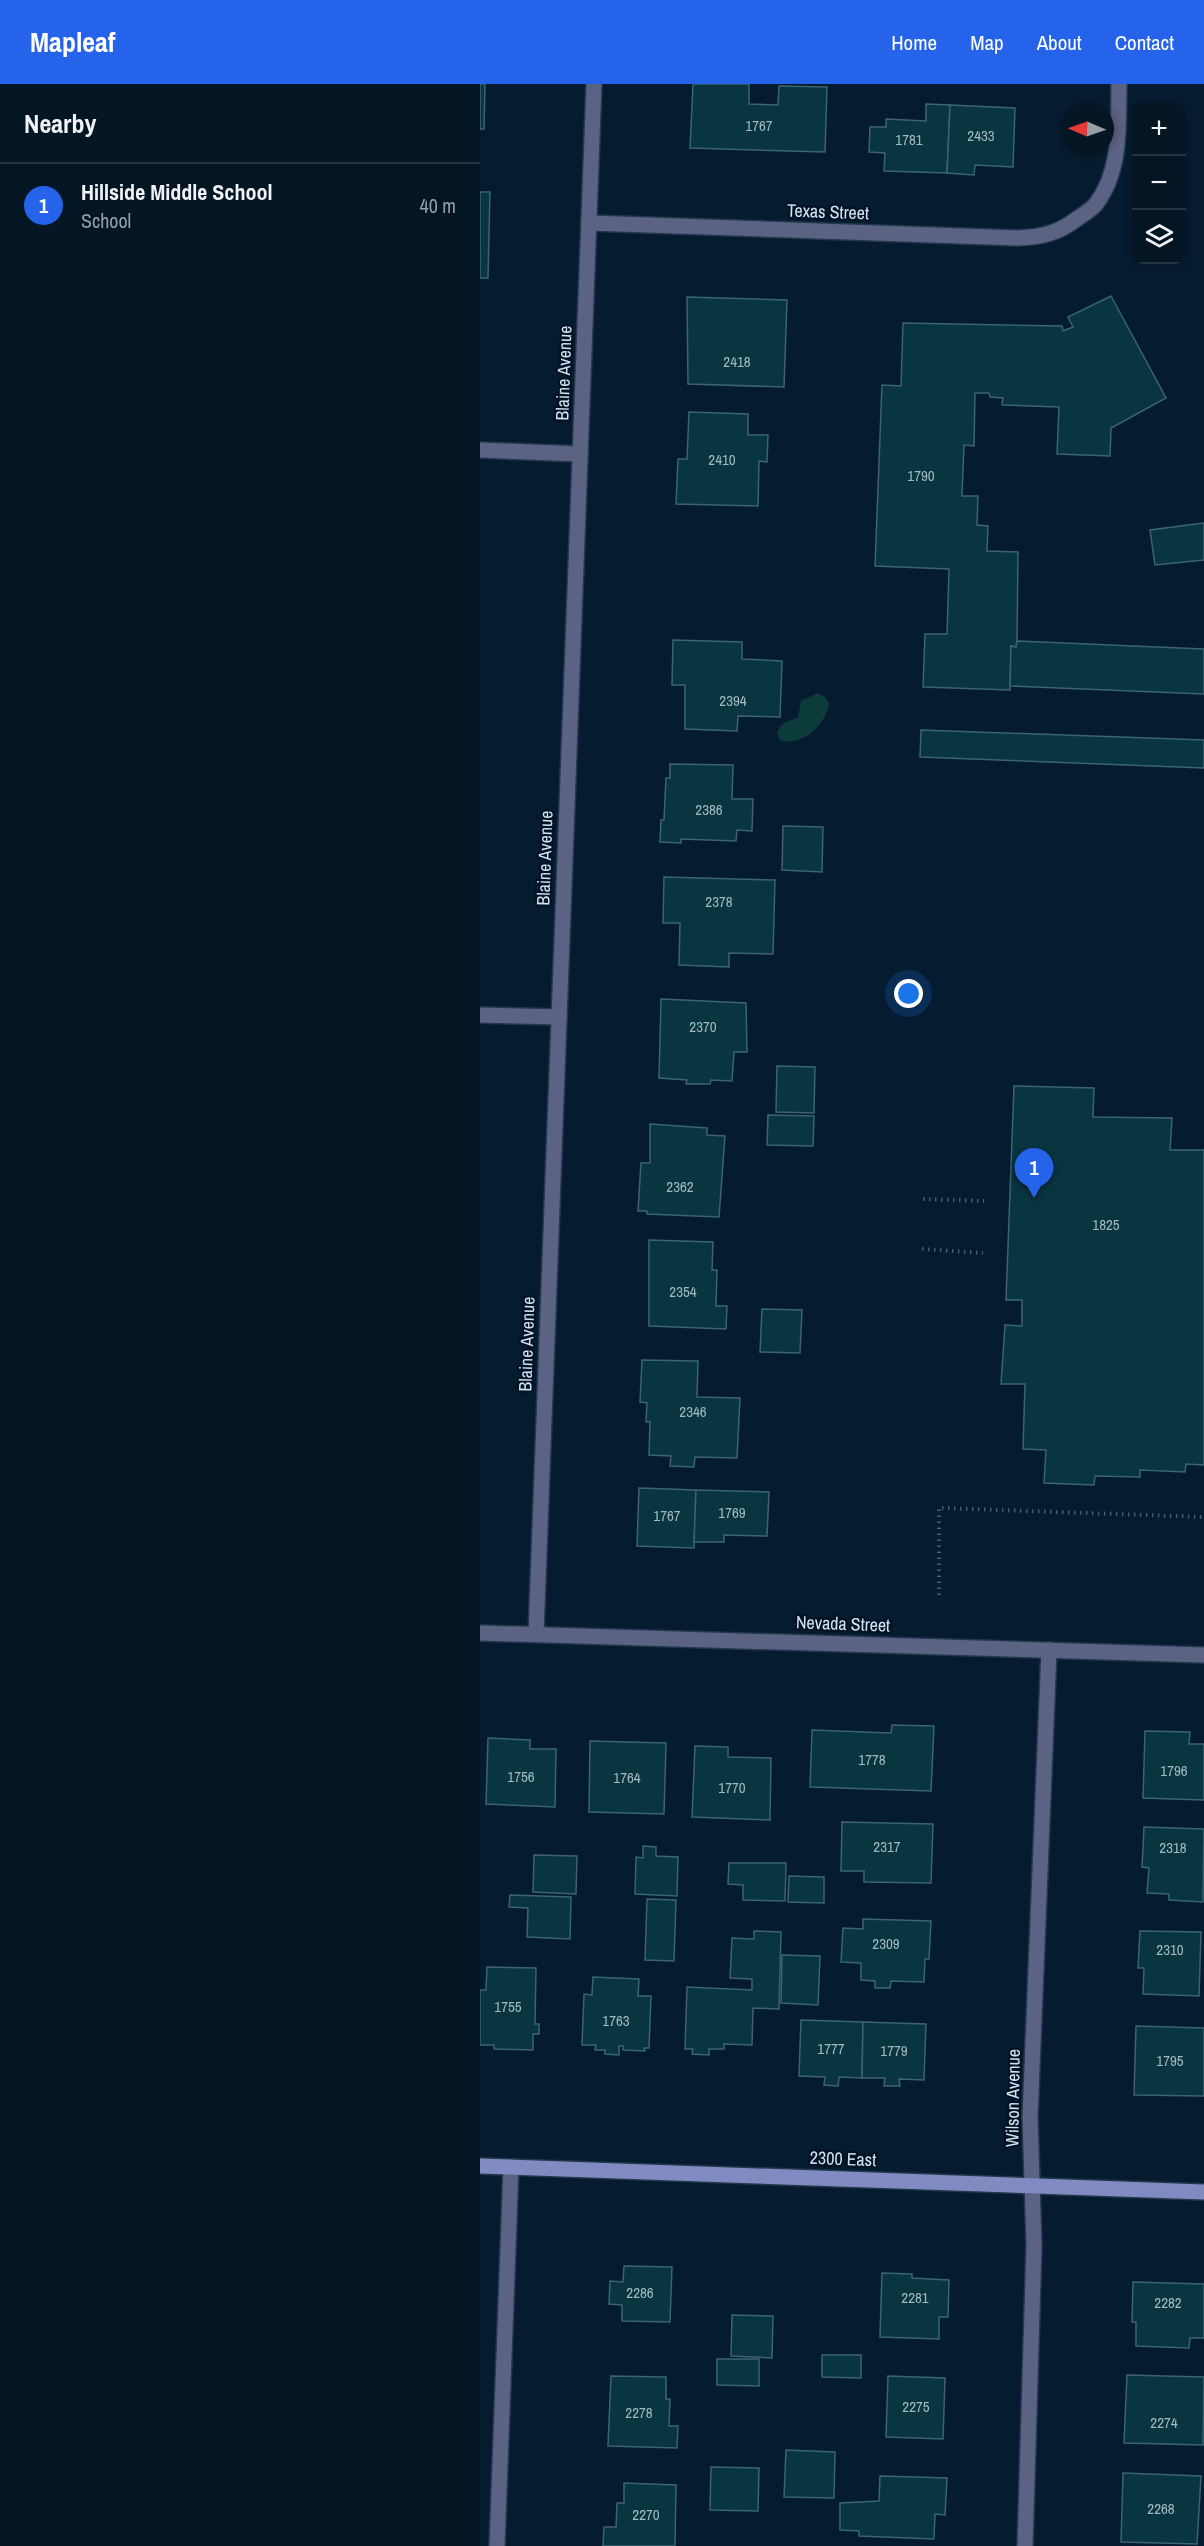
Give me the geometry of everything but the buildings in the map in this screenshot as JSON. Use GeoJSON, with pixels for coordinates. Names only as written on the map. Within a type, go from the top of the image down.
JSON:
{"type":"FeatureCollection","features":[{"type":"Feature","properties":{"kind":"street","name":"Blaine Avenue"},"geometry":{"type":"LineString","coordinates":[[536,1634],[594,84]]}},
{"type":"Feature","properties":{"kind":"street","name":"Texas Street"},"geometry":{"type":"LineString","coordinates":[[589,223],[1018,238],[1050,235],[1065,228],[1095,205],[1106,186],[1114,164],[1119,84]]}},
{"type":"Feature","properties":{"kind":"street"},"geometry":{"type":"LineString","coordinates":[[480,450],[580,454]]}},
{"type":"Feature","properties":{"kind":"street"},"geometry":{"type":"LineString","coordinates":[[480,1015],[559,1017]]}},
{"type":"Feature","properties":{"kind":"street","name":"Nevada Street"},"geometry":{"type":"LineString","coordinates":[[480,1633],[1204,1655]]}},
{"type":"Feature","properties":{"kind":"street","name":"Wilson Avenue"},"geometry":{"type":"LineString","coordinates":[[1025,2546],[1034,2246],[1030,2117],[1049,1650]]}},
{"type":"Feature","properties":{"kind":"street","name":"2300 East"},"geometry":{"type":"LineString","coordinates":[[480,2166],[1204,2192]]}},
{"type":"Feature","properties":{"kind":"street"},"geometry":{"type":"LineString","coordinates":[[497,2546],[512,2167]]}},
{"type":"Feature","properties":{"kind":"path"},"geometry":{"type":"LineString","coordinates":[[923,1199],[984,1201]]}},
{"type":"Feature","properties":{"kind":"path"},"geometry":{"type":"LineString","coordinates":[[922,1249],[983,1253]]}},
{"type":"Feature","properties":{"kind":"path"},"geometry":{"type":"LineString","coordinates":[[939,1595],[939,1508],[1204,1517]]}},
{"type":"Feature","properties":{"kind":"shaded area"},"geometry":{"type":"Polygon","coordinates":[[[818,693],[829,703],[818,726],[796,741],[780,740],[777,733],[779,729],[785,722],[798,718],[801,701],[818,693]]]}},
{"type":"Feature","properties":{"kind":"place","name":"Hillside Middle School"},"geometry":{"type":"Point","coordinates":[1034,1198]}}]}
